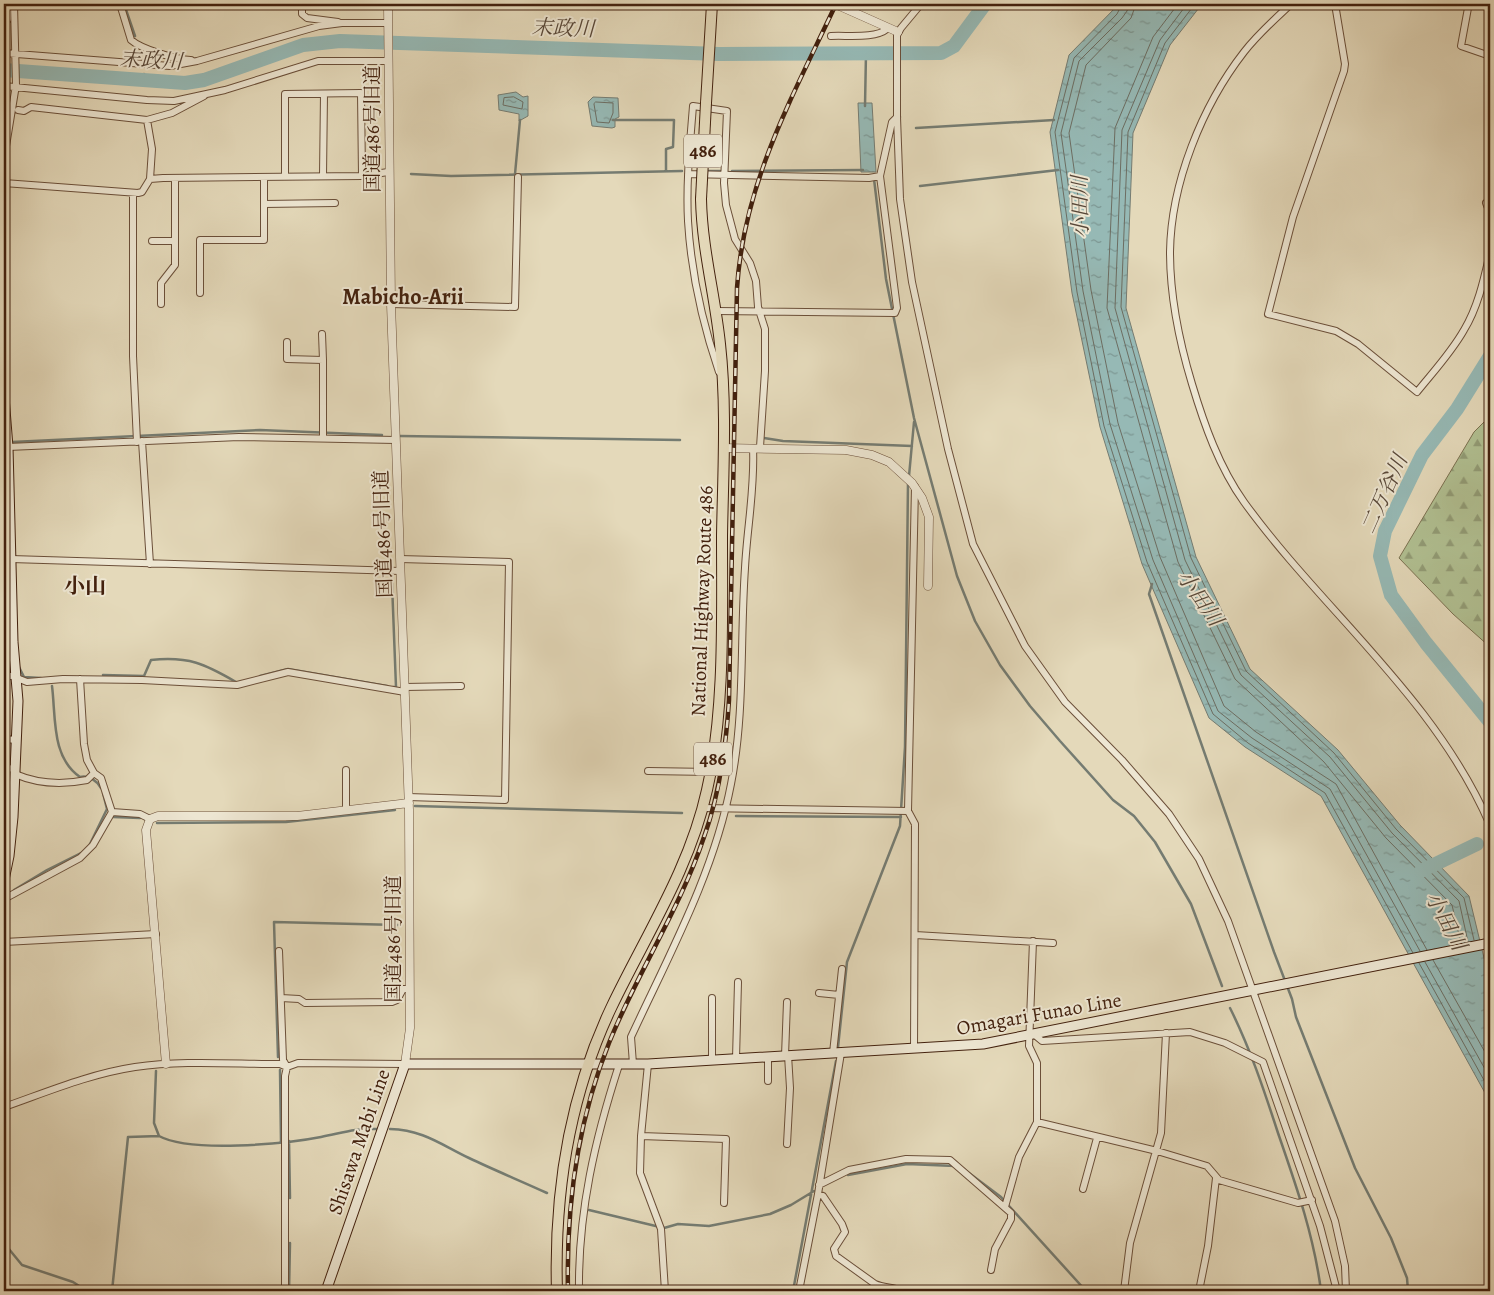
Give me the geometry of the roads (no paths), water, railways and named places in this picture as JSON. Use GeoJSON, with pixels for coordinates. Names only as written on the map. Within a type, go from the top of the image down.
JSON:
{"type":"FeatureCollection","features":[{"type":"Feature","properties":{"kind":"highway","name":"National Highway Route 486"},"geometry":{"type":"LineString","coordinates":[[558,1291],[556,1257],[561,1177],[571,1121],[587,1066],[612,1005],[669,897],[693,838],[711,772],[721,663],[723,385],[716,311],[703,247],[700,199],[712,4]]}},
{"type":"Feature","properties":{"kind":"main road"},"geometry":{"type":"LineString","coordinates":[[4,396],[8,447],[11,559],[8,641],[17,676],[14,788],[9,856],[4,880]]}},
{"type":"Feature","properties":{"kind":"main road","name":"Omagari Funao Line"},"geometry":{"type":"LineString","coordinates":[[587,1066],[983,1044],[1032,1036],[1490,943]]}},
{"type":"Feature","properties":{"kind":"main road","name":"Shisawa Mabi Line"},"geometry":{"type":"LineString","coordinates":[[326,1291],[405,1064],[587,1066]]}},
{"type":"Feature","properties":{"kind":"street"},"geometry":{"type":"LineString","coordinates":[[8,4],[8,19]]}},
{"type":"Feature","properties":{"kind":"street"},"geometry":{"type":"LineString","coordinates":[[4,368],[4,183],[5,152],[16,86],[17,54],[14,4]]}},
{"type":"Feature","properties":{"kind":"street"},"geometry":{"type":"LineString","coordinates":[[120,4],[131,40],[135,43],[161,53],[197,61]]}},
{"type":"Feature","properties":{"kind":"street"},"geometry":{"type":"LineString","coordinates":[[302,4],[302,14],[307,18],[342,23],[388,23]]}},
{"type":"Feature","properties":{"kind":"street","name":"国道486号旧道"},"geometry":{"type":"LineString","coordinates":[[388,4],[388,172],[391,304],[409,800],[410,989],[409,1040],[405,1064]]}},
{"type":"Feature","properties":{"kind":"street"},"geometry":{"type":"LineString","coordinates":[[835,4],[887,29],[898,32]]}},
{"type":"Feature","properties":{"kind":"street"},"geometry":{"type":"LineString","coordinates":[[921,4],[898,32],[897,41],[900,199],[912,282],[948,449],[973,544],[1025,646],[1065,702],[1122,760],[1169,814],[1199,860],[1228,921],[1335,1221],[1345,1266],[1346,1291]]}},
{"type":"Feature","properties":{"kind":"street"},"geometry":{"type":"LineString","coordinates":[[1291,4],[1258,36],[1239,58],[1208,110],[1191,147],[1178,195],[1170,251],[1180,345],[1200,410],[1220,460],[1242,499],[1272,539],[1400,684],[1432,726],[1462,770],[1490,826]]}},
{"type":"Feature","properties":{"kind":"street"},"geometry":{"type":"LineString","coordinates":[[1335,4],[1345,64],[1344,72],[1293,217],[1268,314],[1336,331],[1358,344],[1417,392],[1443,362],[1465,330],[1478,298],[1490,253]]}},
{"type":"Feature","properties":{"kind":"street"},"geometry":{"type":"LineString","coordinates":[[1466,4],[1468,8],[1461,46],[1490,56]]}},
{"type":"Feature","properties":{"kind":"street"},"geometry":{"type":"LineString","coordinates":[[4,53],[158,67],[197,61],[291,32],[342,23]]}},
{"type":"Feature","properties":{"kind":"street"},"geometry":{"type":"LineString","coordinates":[[831,36],[869,34],[883,32],[887,29]]}},
{"type":"Feature","properties":{"kind":"street"},"geometry":{"type":"LineString","coordinates":[[4,86],[174,101],[205,95],[318,61],[388,61]]}},
{"type":"Feature","properties":{"kind":"street"},"geometry":{"type":"LineString","coordinates":[[285,176],[285,94],[361,93],[362,176]]}},
{"type":"Feature","properties":{"kind":"street"},"geometry":{"type":"LineString","coordinates":[[323,176],[324,94]]}},
{"type":"Feature","properties":{"kind":"street"},"geometry":{"type":"LineString","coordinates":[[18,110],[24,111],[31,107],[147,120],[172,113],[203,98],[205,95]]}},
{"type":"Feature","properties":{"kind":"street"},"geometry":{"type":"LineString","coordinates":[[633,1064],[631,1037],[702,880],[726,809],[739,729],[745,568],[766,371],[764,330],[756,281],[750,263],[730,227],[724,176],[727,111],[692,106],[688,174],[688,220],[691,250],[706,326],[723,385]]}},
{"type":"Feature","properties":{"kind":"street"},"geometry":{"type":"LineString","coordinates":[[716,311],[892,314],[897,308],[879,176],[892,122],[897,117]]}},
{"type":"Feature","properties":{"kind":"street"},"geometry":{"type":"LineString","coordinates":[[4,183],[133,193],[142,192],[150,179],[152,149],[147,120]]}},
{"type":"Feature","properties":{"kind":"street"},"geometry":{"type":"LineString","coordinates":[[150,179],[362,176],[388,172]]}},
{"type":"Feature","properties":{"kind":"street"},"geometry":{"type":"LineString","coordinates":[[688,174],[869,178],[879,176]]}},
{"type":"Feature","properties":{"kind":"street"},"geometry":{"type":"LineString","coordinates":[[200,293],[200,240],[264,240],[264,177]]}},
{"type":"Feature","properties":{"kind":"street"},"geometry":{"type":"LineString","coordinates":[[161,304],[161,283],[175,265],[176,178]]}},
{"type":"Feature","properties":{"kind":"street"},"geometry":{"type":"LineString","coordinates":[[391,304],[516,307],[518,178]]}},
{"type":"Feature","properties":{"kind":"street"},"geometry":{"type":"LineString","coordinates":[[133,193],[132,356],[150,564]]}},
{"type":"Feature","properties":{"kind":"street"},"geometry":{"type":"LineString","coordinates":[[1490,202],[1486,204],[1490,213]]}},
{"type":"Feature","properties":{"kind":"street"},"geometry":{"type":"LineString","coordinates":[[264,204],[335,204]]}},
{"type":"Feature","properties":{"kind":"street"},"geometry":{"type":"LineString","coordinates":[[152,241],[175,240]]}},
{"type":"Feature","properties":{"kind":"street"},"geometry":{"type":"LineString","coordinates":[[322,334],[323,434]]}},
{"type":"Feature","properties":{"kind":"street"},"geometry":{"type":"LineString","coordinates":[[287,342],[288,359],[323,360]]}},
{"type":"Feature","properties":{"kind":"street"},"geometry":{"type":"LineString","coordinates":[[8,447],[138,439],[323,434],[396,440]]}},
{"type":"Feature","properties":{"kind":"street"},"geometry":{"type":"LineString","coordinates":[[723,448],[757,447],[866,453],[888,462],[913,485],[929,517],[928,586]]}},
{"type":"Feature","properties":{"kind":"street"},"geometry":{"type":"LineString","coordinates":[[913,485],[908,811],[915,824],[914,1049]]}},
{"type":"Feature","properties":{"kind":"street"},"geometry":{"type":"LineString","coordinates":[[11,559],[400,571]]}},
{"type":"Feature","properties":{"kind":"street"},"geometry":{"type":"LineString","coordinates":[[112,812],[140,814],[150,819],[158,816],[269,817],[346,810],[409,800],[505,800],[509,562],[400,559]]}},
{"type":"Feature","properties":{"kind":"street"},"geometry":{"type":"LineString","coordinates":[[4,677],[17,676],[27,682],[80,679],[237,685],[282,673],[295,672],[405,690],[461,686]]}},
{"type":"Feature","properties":{"kind":"street"},"geometry":{"type":"LineString","coordinates":[[4,900],[80,858],[93,845],[112,812],[101,778],[94,773],[84,744],[80,679]]}},
{"type":"Feature","properties":{"kind":"street"},"geometry":{"type":"LineString","coordinates":[[4,739],[16,740]]}},
{"type":"Feature","properties":{"kind":"street"},"geometry":{"type":"LineString","coordinates":[[4,768],[15,771],[33,782],[47,783],[87,780],[94,773]]}},
{"type":"Feature","properties":{"kind":"street"},"geometry":{"type":"LineString","coordinates":[[346,770],[346,810]]}},
{"type":"Feature","properties":{"kind":"street"},"geometry":{"type":"LineString","coordinates":[[648,771],[711,772]]}},
{"type":"Feature","properties":{"kind":"street"},"geometry":{"type":"LineString","coordinates":[[4,788],[14,788]]}},
{"type":"Feature","properties":{"kind":"street"},"geometry":{"type":"LineString","coordinates":[[702,808],[908,811]]}},
{"type":"Feature","properties":{"kind":"street"},"geometry":{"type":"LineString","coordinates":[[150,819],[146,830],[166,1064]]}},
{"type":"Feature","properties":{"kind":"street"},"geometry":{"type":"LineString","coordinates":[[4,942],[156,934]]}},
{"type":"Feature","properties":{"kind":"street"},"geometry":{"type":"LineString","coordinates":[[914,935],[1053,943]]}},
{"type":"Feature","properties":{"kind":"street"},"geometry":{"type":"LineString","coordinates":[[1004,1207],[1019,1157],[1037,1122],[1037,1063],[1028,1046],[1032,1036],[1033,941]]}},
{"type":"Feature","properties":{"kind":"street"},"geometry":{"type":"LineString","coordinates":[[279,951],[283,1060],[287,1067],[285,1076],[285,1291]]}},
{"type":"Feature","properties":{"kind":"street"},"geometry":{"type":"LineString","coordinates":[[800,1291],[818,1194],[837,1053],[841,1016],[839,995],[842,968]]}},
{"type":"Feature","properties":{"kind":"street"},"geometry":{"type":"LineString","coordinates":[[736,1059],[738,982]]}},
{"type":"Feature","properties":{"kind":"street"},"geometry":{"type":"LineString","coordinates":[[281,998],[298,999],[305,1003],[392,1002],[397,1000],[403,988],[410,989]]}},
{"type":"Feature","properties":{"kind":"street"},"geometry":{"type":"LineString","coordinates":[[819,993],[839,995]]}},
{"type":"Feature","properties":{"kind":"street"},"geometry":{"type":"LineString","coordinates":[[712,998],[712,1060]]}},
{"type":"Feature","properties":{"kind":"street"},"geometry":{"type":"LineString","coordinates":[[787,1002],[787,1056],[790,1088],[787,1144]]}},
{"type":"Feature","properties":{"kind":"street"},"geometry":{"type":"LineString","coordinates":[[1032,1036],[1042,1041],[1190,1032],[1204,1035],[1263,1062],[1306,1202],[1334,1276],[1337,1291]]}},
{"type":"Feature","properties":{"kind":"street"},"geometry":{"type":"LineString","coordinates":[[1124,1291],[1130,1243],[1161,1133],[1166,1033]]}},
{"type":"Feature","properties":{"kind":"street"},"geometry":{"type":"LineString","coordinates":[[768,1056],[768,1081]]}},
{"type":"Feature","properties":{"kind":"street"},"geometry":{"type":"LineString","coordinates":[[4,1107],[81,1079],[134,1067],[166,1064],[280,1064],[287,1067],[298,1063],[405,1064]]}},
{"type":"Feature","properties":{"kind":"street"},"geometry":{"type":"LineString","coordinates":[[648,1064],[641,1136],[640,1173],[661,1227],[665,1291]]}},
{"type":"Feature","properties":{"kind":"street"},"geometry":{"type":"LineString","coordinates":[[579,1291],[579,1243],[586,1183],[598,1130],[619,1065]]}},
{"type":"Feature","properties":{"kind":"street"},"geometry":{"type":"LineString","coordinates":[[1037,1122],[1157,1151],[1207,1166],[1216,1178],[1306,1202]]}},
{"type":"Feature","properties":{"kind":"street"},"geometry":{"type":"LineString","coordinates":[[641,1136],[726,1139],[724,1203]]}},
{"type":"Feature","properties":{"kind":"street"},"geometry":{"type":"LineString","coordinates":[[1082,1189],[1097,1138]]}},
{"type":"Feature","properties":{"kind":"street"},"geometry":{"type":"LineString","coordinates":[[819,1185],[849,1170],[906,1159],[950,1160],[1011,1213],[1011,1219],[995,1249],[991,1270]]}},
{"type":"Feature","properties":{"kind":"street"},"geometry":{"type":"LineString","coordinates":[[1199,1291],[1208,1246],[1216,1178]]}},
{"type":"Feature","properties":{"kind":"street"},"geometry":{"type":"LineString","coordinates":[[818,1194],[823,1196],[842,1224],[845,1232],[834,1249],[836,1256],[875,1284],[902,1291]]}},
{"type":"Feature","properties":{"kind":"water","name":"小田川"},"geometry":{"type":"Polygon","coordinates":[[[1119,4],[1202,4],[1170,45],[1133,133],[1126,308],[1196,557],[1250,669],[1338,750],[1400,825],[1469,896],[1484,958],[1490,970],[1490,1102],[1321,796],[1245,747],[1209,718],[1142,564],[1100,427],[1072,293],[1050,132],[1069,55],[1119,4]]]}},
{"type":"Feature","properties":{"kind":"water"},"geometry":{"type":"Polygon","coordinates":[[[516,92],[523,97],[528,96],[528,116],[519,121],[519,114],[499,110],[498,95],[516,92]]]}},
{"type":"Feature","properties":{"kind":"water"},"geometry":{"type":"Polygon","coordinates":[[[593,97],[618,98],[619,117],[615,119],[615,127],[592,126],[588,102],[593,97]]]}},
{"type":"Feature","properties":{"kind":"water"},"geometry":{"type":"Polygon","coordinates":[[[858,103],[872,103],[876,172],[861,172],[858,103]]]}},
{"type":"Feature","properties":{"kind":"waterway"},"geometry":{"type":"LineString","coordinates":[[124,4],[135,36]]}},
{"type":"Feature","properties":{"kind":"waterway","name":"末政川"},"geometry":{"type":"LineString","coordinates":[[4,70],[185,83],[204,80],[303,45],[340,41],[719,54],[941,53],[954,46],[985,4]]}},
{"type":"Feature","properties":{"kind":"waterway"},"geometry":{"type":"LineString","coordinates":[[865,106],[866,53]]}},
{"type":"Feature","properties":{"kind":"waterway","name":"末政川"},"geometry":{"type":"LineString","coordinates":[[9,69],[9,75]]}},
{"type":"Feature","properties":{"kind":"waterway","name":"末政川"},"geometry":{"type":"LineString","coordinates":[[144,74],[146,81]]}},
{"type":"Feature","properties":{"kind":"waterway"},"geometry":{"type":"LineString","coordinates":[[4,125],[7,101]]}},
{"type":"Feature","properties":{"kind":"waterway"},"geometry":{"type":"LineString","coordinates":[[515,174],[520,120]]}},
{"type":"Feature","properties":{"kind":"waterway"},"geometry":{"type":"LineString","coordinates":[[613,120],[674,120],[673,147],[666,149],[666,171]]}},
{"type":"Feature","properties":{"kind":"waterway"},"geometry":{"type":"LineString","coordinates":[[916,128],[1054,120]]}},
{"type":"Feature","properties":{"kind":"waterway"},"geometry":{"type":"LineString","coordinates":[[732,171],[863,170]]}},
{"type":"Feature","properties":{"kind":"waterway"},"geometry":{"type":"LineString","coordinates":[[920,186],[1058,170]]}},
{"type":"Feature","properties":{"kind":"waterway"},"geometry":{"type":"LineString","coordinates":[[411,174],[451,176],[682,171]]}},
{"type":"Feature","properties":{"kind":"waterway"},"geometry":{"type":"LineString","coordinates":[[706,171],[720,171]]}},
{"type":"Feature","properties":{"kind":"waterway"},"geometry":{"type":"LineString","coordinates":[[874,179],[886,279],[914,418],[957,576],[975,621],[1000,665],[1030,706],[1113,800],[1134,816],[1155,842],[1191,904],[1222,986]]}},
{"type":"Feature","properties":{"kind":"waterway","name":"二万谷川"},"geometry":{"type":"LineString","coordinates":[[1490,356],[1457,409],[1422,455],[1385,531],[1380,556],[1391,595],[1426,643],[1490,722]]}},
{"type":"Feature","properties":{"kind":"waterway"},"geometry":{"type":"LineString","coordinates":[[909,476],[914,422]]}},
{"type":"Feature","properties":{"kind":"waterway"},"geometry":{"type":"LineString","coordinates":[[12,442],[260,430],[382,435]]}},
{"type":"Feature","properties":{"kind":"waterway"},"geometry":{"type":"LineString","coordinates":[[400,436],[680,440]]}},
{"type":"Feature","properties":{"kind":"waterway"},"geometry":{"type":"LineString","coordinates":[[764,438],[783,441],[912,446]]}},
{"type":"Feature","properties":{"kind":"waterway"},"geometry":{"type":"LineString","coordinates":[[838,1047],[847,962],[900,826],[905,747],[908,482]]}},
{"type":"Feature","properties":{"kind":"waterway"},"geometry":{"type":"LineString","coordinates":[[4,506],[8,632]]}},
{"type":"Feature","properties":{"kind":"waterway"},"geometry":{"type":"LineString","coordinates":[[392,583],[396,687],[393,687]]}},
{"type":"Feature","properties":{"kind":"waterway"},"geometry":{"type":"LineString","coordinates":[[1152,584],[1149,594],[1292,999],[1296,1017],[1355,1168],[1391,1238],[1407,1278],[1408,1291]]}},
{"type":"Feature","properties":{"kind":"waterway"},"geometry":{"type":"LineString","coordinates":[[103,675],[144,676],[151,660],[176,659],[206,666],[236,682]]}},
{"type":"Feature","properties":{"kind":"waterway"},"geometry":{"type":"LineString","coordinates":[[19,667],[24,677],[41,678]]}},
{"type":"Feature","properties":{"kind":"waterway"},"geometry":{"type":"LineString","coordinates":[[260,676],[288,669],[387,686]]}},
{"type":"Feature","properties":{"kind":"waterway"},"geometry":{"type":"LineString","coordinates":[[52,686],[57,736],[59,748],[64,759],[80,777],[92,779],[101,788]]}},
{"type":"Feature","properties":{"kind":"waterway"},"geometry":{"type":"LineString","coordinates":[[90,844],[107,809],[103,793]]}},
{"type":"Feature","properties":{"kind":"waterway"},"geometry":{"type":"LineString","coordinates":[[415,806],[682,813]]}},
{"type":"Feature","properties":{"kind":"waterway"},"geometry":{"type":"LineString","coordinates":[[157,823],[286,822],[395,810]]}},
{"type":"Feature","properties":{"kind":"waterway"},"geometry":{"type":"LineString","coordinates":[[736,816],[901,817]]}},
{"type":"Feature","properties":{"kind":"waterway"},"geometry":{"type":"LineString","coordinates":[[113,817],[140,818]]}},
{"type":"Feature","properties":{"kind":"waterway","name":"二万谷川"},"geometry":{"type":"LineString","coordinates":[[1421,871],[1477,844]]}},
{"type":"Feature","properties":{"kind":"waterway"},"geometry":{"type":"LineString","coordinates":[[14,890],[47,870],[81,853]]}},
{"type":"Feature","properties":{"kind":"waterway"},"geometry":{"type":"LineString","coordinates":[[278,1057],[274,922],[398,925]]}},
{"type":"Feature","properties":{"kind":"waterway"},"geometry":{"type":"LineString","coordinates":[[1230,1008],[1256,1069],[1298,1191],[1314,1250],[1321,1291]]}},
{"type":"Feature","properties":{"kind":"waterway"},"geometry":{"type":"LineString","coordinates":[[793,1291],[836,1061]]}},
{"type":"Feature","properties":{"kind":"waterway"},"geometry":{"type":"LineString","coordinates":[[280,1070],[281,1142]]}},
{"type":"Feature","properties":{"kind":"waterway"},"geometry":{"type":"LineString","coordinates":[[156,1071],[154,1123],[159,1136],[173,1141],[214,1146],[238,1146],[305,1140],[355,1130],[377,1129]]}},
{"type":"Feature","properties":{"kind":"waterway"},"geometry":{"type":"LineString","coordinates":[[390,1129],[422,1135],[547,1193]]}},
{"type":"Feature","properties":{"kind":"waterway"},"geometry":{"type":"LineString","coordinates":[[112,1291],[128,1137],[159,1136]]}},
{"type":"Feature","properties":{"kind":"waterway"},"geometry":{"type":"LineString","coordinates":[[289,1141],[290,1198]]}},
{"type":"Feature","properties":{"kind":"waterway"},"geometry":{"type":"LineString","coordinates":[[848,1175],[907,1164],[955,1166]]}},
{"type":"Feature","properties":{"kind":"waterway"},"geometry":{"type":"LineString","coordinates":[[961,1167],[1001,1197],[1086,1291]]}},
{"type":"Feature","properties":{"kind":"waterway"},"geometry":{"type":"LineString","coordinates":[[589,1210],[664,1228],[678,1224],[709,1226],[770,1214],[791,1205],[814,1191]]}},
{"type":"Feature","properties":{"kind":"waterway"},"geometry":{"type":"LineString","coordinates":[[4,1243],[22,1265],[73,1282],[87,1291]]}},
{"type":"Feature","properties":{"kind":"waterway"},"geometry":{"type":"LineString","coordinates":[[289,1291],[290,1243]]}},
{"type":"Feature","properties":{"kind":"railway"},"geometry":{"type":"LineString","coordinates":[[568,1291],[569,1227],[572,1196],[581,1134],[589,1103],[598,1073],[620,1017],[671,915],[694,864],[710,820],[718,787],[724,752],[729,700],[737,288],[741,249],[749,212],[773,142],[787,107],[836,4]]}},
{"type":"Feature","properties":{"kind":"district","name":"Mabicho-Arii"},"geometry":{"type":"Point","coordinates":[403,297]}},
{"type":"Feature","properties":{"kind":"district","name":"小山"},"geometry":{"type":"Point","coordinates":[85,586]}}]}
